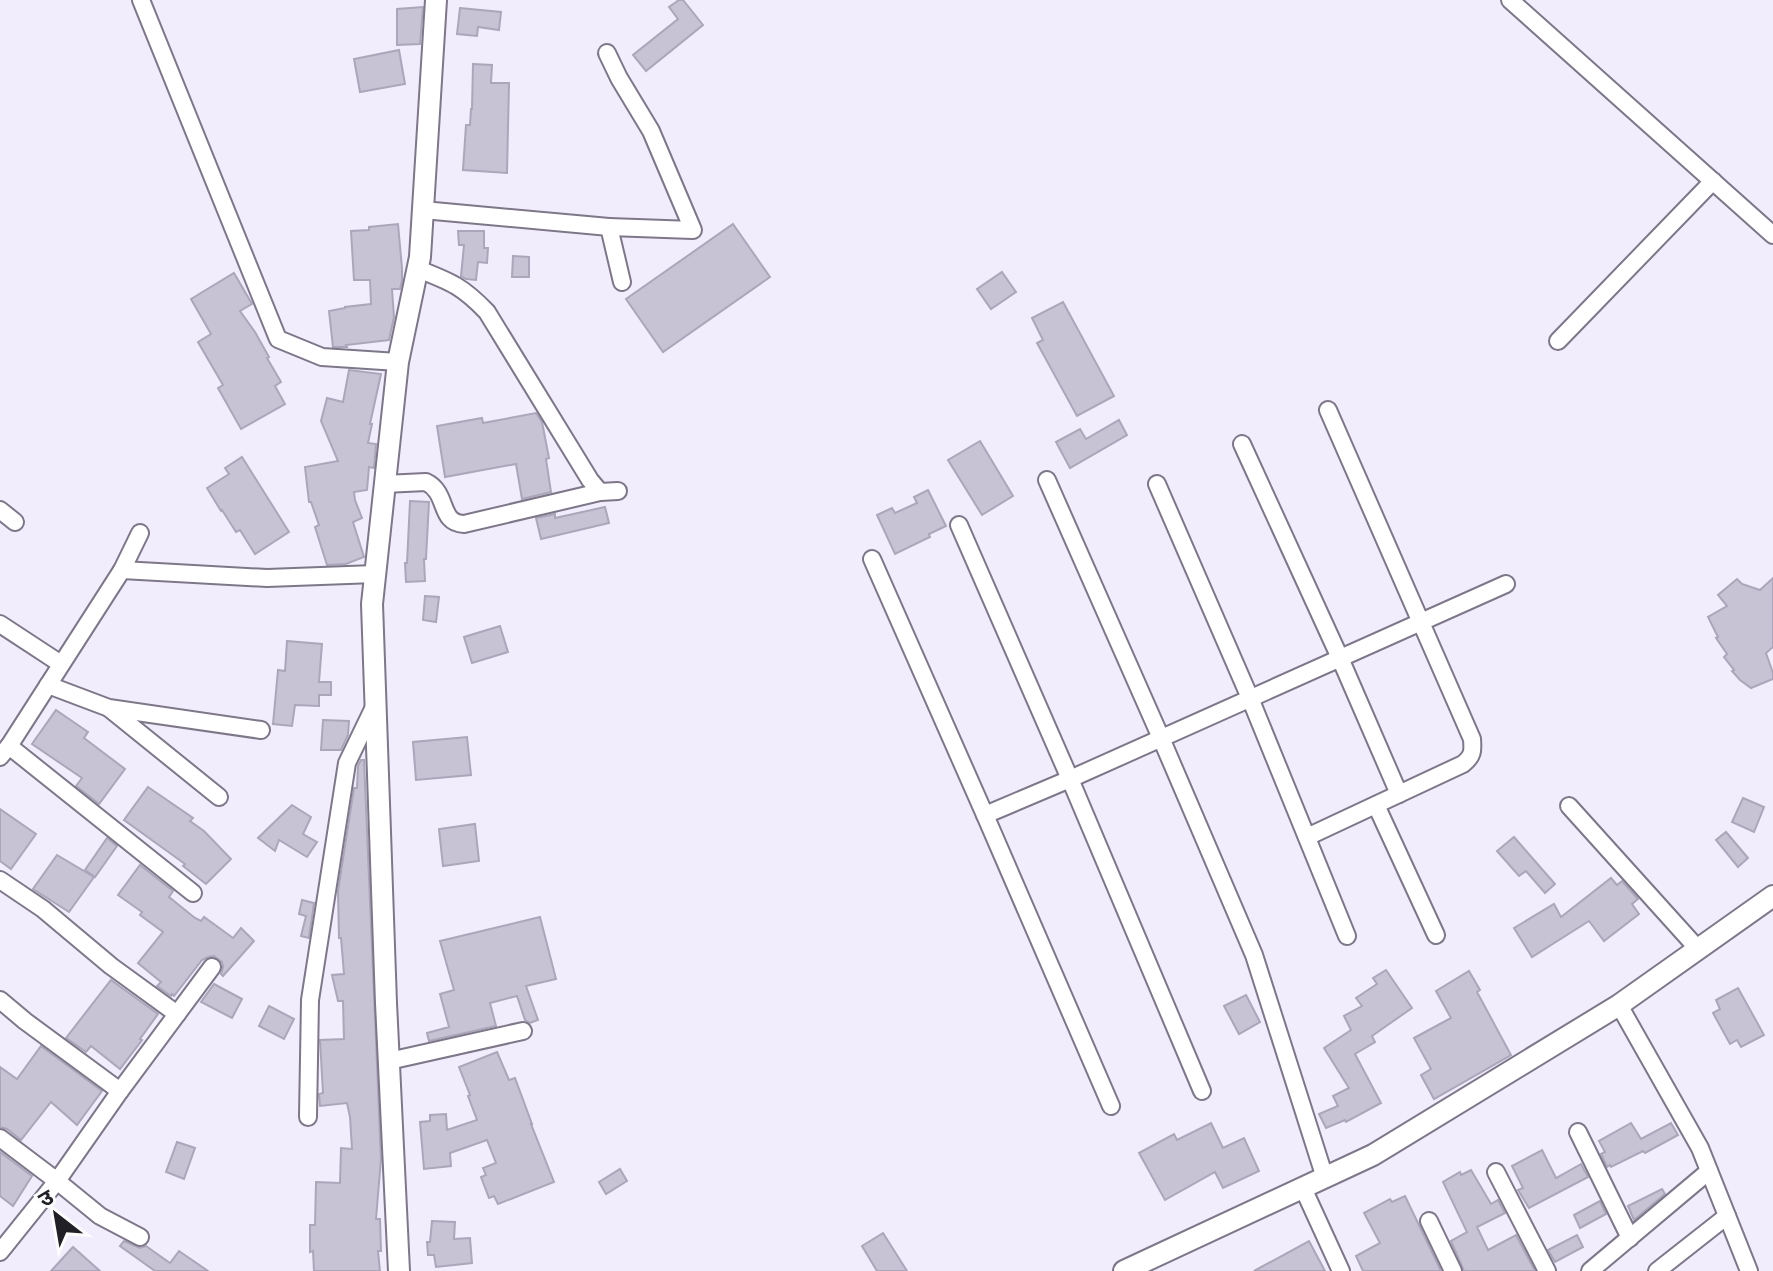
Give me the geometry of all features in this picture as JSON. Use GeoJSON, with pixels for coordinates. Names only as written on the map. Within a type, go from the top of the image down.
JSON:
{"type":"FeatureCollection","features":[{"type":"Feature","properties":{"kind":"main road"},"geometry":{"type":"LineString","coordinates":[[399,1271],[372,604],[398,362],[418,269],[436,0]]}},
{"type":"Feature","properties":{"kind":"main road"},"geometry":{"type":"LineString","coordinates":[[1124,1271],[1373,1155],[1619,1005],[1773,896]]}},
{"type":"Feature","properties":{"kind":"street"},"geometry":{"type":"LineString","coordinates":[[141,0],[278,339],[322,357],[398,362]]}},
{"type":"Feature","properties":{"kind":"street"},"geometry":{"type":"LineString","coordinates":[[1510,0],[1773,235]]}},
{"type":"Feature","properties":{"kind":"street"},"geometry":{"type":"LineString","coordinates":[[423,210],[609,227],[693,230],[651,131],[607,53]]}},
{"type":"Feature","properties":{"kind":"street"},"geometry":{"type":"LineString","coordinates":[[1558,341],[1713,181]]}},
{"type":"Feature","properties":{"kind":"street"},"geometry":{"type":"LineString","coordinates":[[609,227],[622,282]]}},
{"type":"Feature","properties":{"kind":"street"},"geometry":{"type":"LineString","coordinates":[[418,269],[469,293],[487,312],[600,492]]}},
{"type":"Feature","properties":{"kind":"street"},"geometry":{"type":"LineString","coordinates":[[1307,837],[1463,764],[1473,752],[1472,739],[1422,621],[1328,410]]}},
{"type":"Feature","properties":{"kind":"street"},"geometry":{"type":"LineString","coordinates":[[1242,444],[1399,794]]}},
{"type":"Feature","properties":{"kind":"street"},"geometry":{"type":"LineString","coordinates":[[1047,480],[1254,955],[1325,1178]]}},
{"type":"Feature","properties":{"kind":"street"},"geometry":{"type":"LineString","coordinates":[[384,484],[426,482],[434,485],[449,520],[455,524],[600,492],[618,491]]}},
{"type":"Feature","properties":{"kind":"street"},"geometry":{"type":"LineString","coordinates":[[1157,484],[1250,698],[1347,936]]}},
{"type":"Feature","properties":{"kind":"street"},"geometry":{"type":"LineString","coordinates":[[0,510],[15,522]]}},
{"type":"Feature","properties":{"kind":"street"},"geometry":{"type":"LineString","coordinates":[[959,525],[1202,1091]]}},
{"type":"Feature","properties":{"kind":"street"},"geometry":{"type":"LineString","coordinates":[[140,533],[122,570],[48,685],[5,744],[193,893]]}},
{"type":"Feature","properties":{"kind":"street"},"geometry":{"type":"LineString","coordinates":[[872,559],[1111,1106]]}},
{"type":"Feature","properties":{"kind":"street"},"geometry":{"type":"LineString","coordinates":[[122,570],[267,578],[375,574]]}},
{"type":"Feature","properties":{"kind":"street"},"geometry":{"type":"LineString","coordinates":[[985,815],[1506,584]]}},
{"type":"Feature","properties":{"kind":"street"},"geometry":{"type":"LineString","coordinates":[[0,624],[61,664]]}},
{"type":"Feature","properties":{"kind":"street"},"geometry":{"type":"LineString","coordinates":[[48,685],[109,708],[261,730]]}},
{"type":"Feature","properties":{"kind":"street"},"geometry":{"type":"LineString","coordinates":[[308,1117],[310,1000],[347,763],[375,705]]}},
{"type":"Feature","properties":{"kind":"street"},"geometry":{"type":"LineString","coordinates":[[109,708],[219,797]]}},
{"type":"Feature","properties":{"kind":"street"},"geometry":{"type":"LineString","coordinates":[[1376,805],[1436,935]]}},
{"type":"Feature","properties":{"kind":"street"},"geometry":{"type":"LineString","coordinates":[[1569,806],[1698,949]]}},
{"type":"Feature","properties":{"kind":"street"},"geometry":{"type":"LineString","coordinates":[[0,880],[43,909],[111,966],[177,1014]]}},
{"type":"Feature","properties":{"kind":"street"},"geometry":{"type":"LineString","coordinates":[[0,1252],[57,1181],[212,967]]}},
{"type":"Feature","properties":{"kind":"street"},"geometry":{"type":"LineString","coordinates":[[0,1000],[120,1091]]}},
{"type":"Feature","properties":{"kind":"street"},"geometry":{"type":"LineString","coordinates":[[1619,1005],[1700,1148],[1749,1271]]}},
{"type":"Feature","properties":{"kind":"street"},"geometry":{"type":"LineString","coordinates":[[389,1061],[523,1031]]}},
{"type":"Feature","properties":{"kind":"street"},"geometry":{"type":"LineString","coordinates":[[1578,1132],[1630,1238]]}},
{"type":"Feature","properties":{"kind":"street"},"geometry":{"type":"LineString","coordinates":[[0,1138],[100,1216],[140,1237]]}},
{"type":"Feature","properties":{"kind":"street"},"geometry":{"type":"LineString","coordinates":[[1590,1271],[1709,1171]]}},
{"type":"Feature","properties":{"kind":"street"},"geometry":{"type":"LineString","coordinates":[[1496,1172],[1547,1271]]}},
{"type":"Feature","properties":{"kind":"street"},"geometry":{"type":"LineString","coordinates":[[1303,1188],[1341,1271]]}},
{"type":"Feature","properties":{"kind":"street"},"geometry":{"type":"LineString","coordinates":[[1657,1271],[1727,1216]]}},
{"type":"Feature","properties":{"kind":"street"},"geometry":{"type":"LineString","coordinates":[[1429,1221],[1453,1271]]}},
{"type":"Feature","properties":{"kind":"building"},"geometry":{"type":"Polygon","coordinates":[[[683,0],[703,25],[646,71],[633,55],[678,19],[669,7],[683,0]]]}},
{"type":"Feature","properties":{"kind":"building"},"geometry":{"type":"Polygon","coordinates":[[[423,7],[420,44],[397,45],[397,9],[423,7]]]}},
{"type":"Feature","properties":{"kind":"building"},"geometry":{"type":"Polygon","coordinates":[[[460,8],[501,12],[499,30],[478,27],[477,36],[457,34],[460,8]]]}},
{"type":"Feature","properties":{"kind":"building"},"geometry":{"type":"Polygon","coordinates":[[[399,50],[405,84],[360,92],[354,59],[399,50]]]}},
{"type":"Feature","properties":{"kind":"building"},"geometry":{"type":"Polygon","coordinates":[[[473,64],[492,65],[491,83],[509,83],[507,173],[463,170],[466,125],[470,125],[472,109],[473,64]]]}},
{"type":"Feature","properties":{"kind":"building"},"geometry":{"type":"Polygon","coordinates":[[[398,224],[402,281],[400,289],[392,289],[394,317],[389,340],[333,347],[329,311],[371,304],[370,280],[354,280],[351,231],[398,224]]]}},
{"type":"Feature","properties":{"kind":"building"},"geometry":{"type":"Polygon","coordinates":[[[733,224],[770,277],[663,352],[626,299],[733,224]]]}},
{"type":"Feature","properties":{"kind":"building"},"geometry":{"type":"Polygon","coordinates":[[[458,231],[484,231],[487,263],[478,262],[476,280],[461,276],[464,245],[459,245],[458,231]]]}},
{"type":"Feature","properties":{"kind":"building"},"geometry":{"type":"Polygon","coordinates":[[[513,256],[529,257],[529,277],[512,277],[513,256]]]}},
{"type":"Feature","properties":{"kind":"building"},"geometry":{"type":"Polygon","coordinates":[[[1002,272],[1016,292],[991,309],[977,289],[1002,272]]]}},
{"type":"Feature","properties":{"kind":"building"},"geometry":{"type":"Polygon","coordinates":[[[234,273],[252,304],[240,311],[269,357],[281,382],[275,386],[285,404],[241,429],[218,388],[223,385],[198,342],[211,334],[191,299],[234,273]]]}},
{"type":"Feature","properties":{"kind":"building"},"geometry":{"type":"Polygon","coordinates":[[[1063,302],[1114,396],[1077,416],[1037,343],[1043,340],[1032,318],[1063,302]]]}},
{"type":"Feature","properties":{"kind":"building"},"geometry":{"type":"Polygon","coordinates":[[[349,370],[381,374],[368,443],[376,444],[374,468],[369,467],[367,490],[354,492],[362,518],[353,522],[364,557],[346,564],[327,565],[315,527],[319,525],[309,502],[305,467],[338,461],[321,421],[327,398],[343,402],[349,370]]]}},
{"type":"Feature","properties":{"kind":"building"},"geometry":{"type":"Polygon","coordinates":[[[536,413],[542,422],[549,458],[546,459],[551,492],[522,499],[516,464],[445,477],[437,426],[482,418],[483,423],[536,413]]]}},
{"type":"Feature","properties":{"kind":"building"},"geometry":{"type":"Polygon","coordinates":[[[1119,420],[1127,435],[1070,468],[1056,442],[1080,429],[1086,439],[1119,420]]]}},
{"type":"Feature","properties":{"kind":"building"},"geometry":{"type":"Polygon","coordinates":[[[980,441],[1013,496],[982,515],[948,460],[980,441]]]}},
{"type":"Feature","properties":{"kind":"building"},"geometry":{"type":"Polygon","coordinates":[[[242,457],[289,532],[255,554],[240,530],[236,532],[207,488],[229,474],[225,468],[242,457]]]}},
{"type":"Feature","properties":{"kind":"building"},"geometry":{"type":"Polygon","coordinates":[[[928,490],[946,526],[895,554],[877,515],[892,508],[895,513],[917,503],[914,497],[928,490]]]}},
{"type":"Feature","properties":{"kind":"building"},"geometry":{"type":"Polygon","coordinates":[[[410,501],[429,502],[425,581],[406,582],[410,501]]]}},
{"type":"Feature","properties":{"kind":"building"},"geometry":{"type":"Polygon","coordinates":[[[605,507],[609,523],[541,539],[536,518],[555,514],[555,518],[605,507]]]}},
{"type":"Feature","properties":{"kind":"building"},"geometry":{"type":"Polygon","coordinates":[[[1773,578],[1773,647],[1766,653],[1773,679],[1751,688],[1732,671],[1708,617],[1727,606],[1718,595],[1737,579],[1760,590],[1773,578]]]}},
{"type":"Feature","properties":{"kind":"building"},"geometry":{"type":"Polygon","coordinates":[[[425,596],[439,597],[436,622],[423,620],[425,596]]]}},
{"type":"Feature","properties":{"kind":"building"},"geometry":{"type":"Polygon","coordinates":[[[500,626],[508,652],[472,663],[464,637],[500,626]]]}},
{"type":"Feature","properties":{"kind":"building"},"geometry":{"type":"Polygon","coordinates":[[[287,641],[322,644],[319,682],[331,682],[331,695],[319,695],[319,706],[295,705],[292,726],[273,724],[278,670],[285,671],[287,641]]]}},
{"type":"Feature","properties":{"kind":"building"},"geometry":{"type":"Polygon","coordinates":[[[56,710],[88,732],[84,738],[125,769],[99,804],[76,786],[82,778],[32,744],[56,710]]]}},
{"type":"Feature","properties":{"kind":"building"},"geometry":{"type":"Polygon","coordinates":[[[323,720],[349,721],[348,735],[341,750],[321,750],[323,720]]]}},
{"type":"Feature","properties":{"kind":"building"},"geometry":{"type":"Polygon","coordinates":[[[467,737],[471,775],[416,780],[413,742],[467,737]]]}},
{"type":"Feature","properties":{"kind":"building"},"geometry":{"type":"Polygon","coordinates":[[[361,760],[364,760],[381,1159],[376,1219],[380,1219],[380,1271],[314,1271],[310,1225],[315,1225],[316,1182],[340,1183],[341,1148],[352,1149],[347,1103],[320,1106],[319,1094],[323,1093],[320,1040],[344,1039],[343,1001],[338,1001],[332,975],[344,974],[338,891],[361,760]]]}},
{"type":"Feature","properties":{"kind":"building"},"geometry":{"type":"Polygon","coordinates":[[[148,787],[193,818],[190,821],[231,859],[206,884],[183,866],[185,864],[124,820],[148,787]]]}},
{"type":"Feature","properties":{"kind":"building"},"geometry":{"type":"Polygon","coordinates":[[[1743,798],[1764,807],[1754,832],[1732,822],[1743,798]]]}},
{"type":"Feature","properties":{"kind":"building"},"geometry":{"type":"Polygon","coordinates":[[[292,805],[311,817],[303,834],[317,842],[307,857],[279,840],[275,851],[258,838],[292,805]]]}},
{"type":"Feature","properties":{"kind":"building"},"geometry":{"type":"Polygon","coordinates":[[[0,809],[36,834],[11,869],[0,861],[0,809]]]}},
{"type":"Feature","properties":{"kind":"building"},"geometry":{"type":"Polygon","coordinates":[[[475,824],[479,861],[443,866],[439,829],[475,824]]]}},
{"type":"Feature","properties":{"kind":"building"},"geometry":{"type":"Polygon","coordinates":[[[1726,832],[1748,858],[1738,867],[1716,840],[1726,832]]]}},
{"type":"Feature","properties":{"kind":"building"},"geometry":{"type":"Polygon","coordinates":[[[1514,837],[1555,884],[1545,893],[1526,871],[1519,876],[1497,851],[1514,837]]]}},
{"type":"Feature","properties":{"kind":"building"},"geometry":{"type":"Polygon","coordinates":[[[107,838],[117,846],[95,877],[85,870],[107,838]]]}},
{"type":"Feature","properties":{"kind":"building"},"geometry":{"type":"Polygon","coordinates":[[[57,855],[94,877],[69,912],[33,889],[57,855]]]}},
{"type":"Feature","properties":{"kind":"building"},"geometry":{"type":"Polygon","coordinates":[[[140,865],[173,891],[169,897],[195,918],[201,921],[204,917],[233,938],[241,928],[254,941],[223,976],[222,962],[214,956],[208,957],[171,996],[157,986],[161,982],[138,963],[163,932],[118,895],[140,865]]]}},
{"type":"Feature","properties":{"kind":"building"},"geometry":{"type":"Polygon","coordinates":[[[1611,878],[1617,885],[1622,881],[1638,899],[1632,904],[1639,914],[1604,941],[1589,921],[1532,957],[1514,928],[1554,904],[1561,917],[1611,878]]]}},
{"type":"Feature","properties":{"kind":"building"},"geometry":{"type":"Polygon","coordinates":[[[302,900],[314,903],[309,938],[301,936],[306,916],[299,914],[302,900]]]}},
{"type":"Feature","properties":{"kind":"building"},"geometry":{"type":"Polygon","coordinates":[[[540,917],[556,979],[526,986],[538,1020],[530,1023],[525,1020],[517,996],[490,1003],[496,1026],[429,1041],[427,1033],[449,1027],[440,994],[454,990],[440,941],[540,917]]]}},
{"type":"Feature","properties":{"kind":"building"},"geometry":{"type":"Polygon","coordinates":[[[1386,970],[1412,1008],[1372,1036],[1375,1042],[1355,1054],[1381,1103],[1346,1122],[1326,1128],[1319,1114],[1338,1106],[1333,1096],[1349,1088],[1324,1048],[1351,1030],[1344,1016],[1362,1006],[1356,998],[1377,984],[1373,978],[1386,970]]]}},
{"type":"Feature","properties":{"kind":"building"},"geometry":{"type":"Polygon","coordinates":[[[1469,971],[1511,1055],[1434,1099],[1421,1075],[1431,1069],[1414,1038],[1451,1018],[1436,991],[1469,971]]]}},
{"type":"Feature","properties":{"kind":"building"},"geometry":{"type":"Polygon","coordinates":[[[111,980],[158,1014],[120,1069],[91,1046],[86,1052],[66,1038],[111,980]]]}},
{"type":"Feature","properties":{"kind":"building"},"geometry":{"type":"Polygon","coordinates":[[[214,984],[242,999],[232,1018],[201,1002],[214,984]]]}},
{"type":"Feature","properties":{"kind":"building"},"geometry":{"type":"Polygon","coordinates":[[[1738,988],[1764,1035],[1741,1047],[1737,1040],[1730,1044],[1713,1013],[1720,1009],[1716,1000],[1738,988]]]}},
{"type":"Feature","properties":{"kind":"building"},"geometry":{"type":"Polygon","coordinates":[[[1246,995],[1260,1022],[1239,1034],[1224,1006],[1246,995]]]}},
{"type":"Feature","properties":{"kind":"building"},"geometry":{"type":"Polygon","coordinates":[[[269,1006],[294,1019],[284,1039],[259,1026],[269,1006]]]}},
{"type":"Feature","properties":{"kind":"building"},"geometry":{"type":"Polygon","coordinates":[[[41,1046],[102,1091],[77,1125],[51,1102],[21,1140],[0,1127],[0,1067],[17,1079],[41,1046]]]}},
{"type":"Feature","properties":{"kind":"building"},"geometry":{"type":"Polygon","coordinates":[[[497,1052],[509,1080],[515,1078],[554,1182],[498,1204],[494,1196],[489,1198],[481,1177],[486,1175],[483,1168],[496,1163],[487,1140],[450,1153],[451,1166],[424,1169],[420,1122],[430,1121],[430,1115],[446,1114],[447,1130],[477,1120],[459,1067],[497,1052]]]}},
{"type":"Feature","properties":{"kind":"building"},"geometry":{"type":"Polygon","coordinates":[[[1211,1123],[1223,1148],[1244,1138],[1259,1171],[1223,1188],[1215,1172],[1165,1200],[1139,1153],[1174,1134],[1177,1140],[1211,1123]]]}},
{"type":"Feature","properties":{"kind":"building"},"geometry":{"type":"Polygon","coordinates":[[[1631,1123],[1641,1139],[1671,1123],[1678,1135],[1645,1153],[1643,1151],[1607,1167],[1601,1154],[1605,1152],[1599,1141],[1631,1123]]]}},
{"type":"Feature","properties":{"kind":"building"},"geometry":{"type":"Polygon","coordinates":[[[177,1142],[195,1148],[184,1179],[166,1172],[177,1142]]]}},
{"type":"Feature","properties":{"kind":"building"},"geometry":{"type":"Polygon","coordinates":[[[1542,1150],[1556,1178],[1581,1164],[1588,1177],[1529,1208],[1518,1190],[1523,1188],[1512,1166],[1542,1150]]]}},
{"type":"Feature","properties":{"kind":"building"},"geometry":{"type":"Polygon","coordinates":[[[0,1152],[32,1176],[13,1206],[0,1196],[0,1152]]]}},
{"type":"Feature","properties":{"kind":"building"},"geometry":{"type":"Polygon","coordinates":[[[620,1169],[627,1181],[606,1194],[599,1182],[620,1169]]]}},
{"type":"Feature","properties":{"kind":"building"},"geometry":{"type":"Polygon","coordinates":[[[1471,1170],[1491,1204],[1498,1200],[1505,1213],[1477,1227],[1488,1250],[1516,1235],[1535,1271],[1464,1271],[1451,1241],[1467,1232],[1443,1182],[1460,1172],[1461,1175],[1471,1170]]]}},
{"type":"Feature","properties":{"kind":"building"},"geometry":{"type":"Polygon","coordinates":[[[1662,1189],[1665,1194],[1634,1220],[1628,1206],[1662,1189]]]}},
{"type":"Feature","properties":{"kind":"building"},"geometry":{"type":"Polygon","coordinates":[[[1405,1196],[1441,1271],[1363,1271],[1356,1256],[1380,1243],[1364,1213],[1390,1199],[1392,1202],[1405,1196]]]}},
{"type":"Feature","properties":{"kind":"building"},"geometry":{"type":"Polygon","coordinates":[[[1600,1201],[1606,1214],[1580,1228],[1574,1215],[1600,1201]]]}},
{"type":"Feature","properties":{"kind":"building"},"geometry":{"type":"Polygon","coordinates":[[[432,1221],[455,1222],[454,1239],[470,1238],[472,1263],[436,1267],[434,1255],[428,1255],[427,1242],[430,1242],[432,1221]]]}},
{"type":"Feature","properties":{"kind":"building"},"geometry":{"type":"Polygon","coordinates":[[[883,1233],[907,1271],[877,1271],[862,1246],[883,1233]]]}},
{"type":"Feature","properties":{"kind":"building"},"geometry":{"type":"Polygon","coordinates":[[[1577,1235],[1583,1247],[1555,1262],[1548,1250],[1577,1235]]]}},
{"type":"Feature","properties":{"kind":"building"},"geometry":{"type":"Polygon","coordinates":[[[124,1241],[140,1248],[146,1246],[170,1263],[179,1251],[208,1271],[155,1271],[120,1246],[124,1241]]]}},
{"type":"Feature","properties":{"kind":"building"},"geometry":{"type":"Polygon","coordinates":[[[1309,1241],[1325,1271],[1254,1271],[1309,1241]]]}},
{"type":"Feature","properties":{"kind":"building"},"geometry":{"type":"Polygon","coordinates":[[[73,1247],[100,1271],[51,1271],[73,1247]]]}}]}
